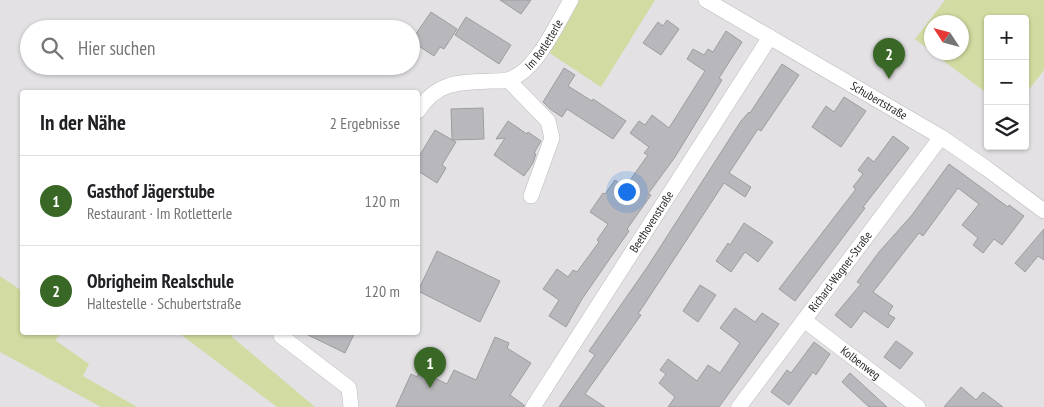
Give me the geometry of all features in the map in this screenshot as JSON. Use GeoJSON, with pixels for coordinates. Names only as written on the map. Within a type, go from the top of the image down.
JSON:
{"type":"FeatureCollection","features":[{"type":"Feature","properties":{"kind":"street","name":"Im Rotletterle"},"geometry":{"type":"LineString","coordinates":[[508,80],[520,74],[530,64],[571,0]]}},
{"type":"Feature","properties":{"kind":"street","name":"Schubertstraße"},"geometry":{"type":"LineString","coordinates":[[706,0],[727,5],[770,37],[941,137],[1044,211]]}},
{"type":"Feature","properties":{"kind":"street","name":"Beethovenstraße"},"geometry":{"type":"LineString","coordinates":[[533,407],[770,37]]}},
{"type":"Feature","properties":{"kind":"street"},"geometry":{"type":"LineString","coordinates":[[420,109],[435,91],[458,82],[508,80],[548,121],[552,138],[531,196]]}},
{"type":"Feature","properties":{"kind":"street","name":"Richard-Wagner-Straße"},"geometry":{"type":"LineString","coordinates":[[738,407],[941,137]]}},
{"type":"Feature","properties":{"kind":"street","name":"Kolbenweg"},"geometry":{"type":"LineString","coordinates":[[804,320],[918,407]]}},
{"type":"Feature","properties":{"kind":"street"},"geometry":{"type":"LineString","coordinates":[[290,338],[349,388],[351,407]]}},
{"type":"Feature","properties":{"kind":"green space"},"geometry":{"type":"Polygon","coordinates":[[[571,0],[655,0],[601,87],[542,48],[571,0]]]}},
{"type":"Feature","properties":{"kind":"green space"},"geometry":{"type":"Polygon","coordinates":[[[945,0],[1044,0],[1044,70],[1029,90],[1029,15],[984,15],[984,91],[942,60],[969,60],[969,15],[933,15],[945,0]]]}},
{"type":"Feature","properties":{"kind":"green space"},"geometry":{"type":"Polygon","coordinates":[[[924,27],[924,46],[915,39],[924,27]]]}},
{"type":"Feature","properties":{"kind":"green space"},"geometry":{"type":"Polygon","coordinates":[[[0,276],[20,290],[20,335],[60,335],[55,340],[89,364],[83,376],[137,407],[101,407],[0,352],[0,276]]]}},
{"type":"Feature","properties":{"kind":"green space"},"geometry":{"type":"Polygon","coordinates":[[[182,335],[232,335],[232,337],[315,407],[277,407],[182,335]]]}},
{"type":"Feature","properties":{"kind":"building"},"geometry":{"type":"Polygon","coordinates":[[[500,0],[531,0],[521,14],[500,0]]]}},
{"type":"Feature","properties":{"kind":"building"},"geometry":{"type":"Polygon","coordinates":[[[431,12],[457,29],[444,49],[440,47],[434,56],[420,47],[420,28],[431,12]]]}},
{"type":"Feature","properties":{"kind":"building"},"geometry":{"type":"Polygon","coordinates":[[[466,17],[511,45],[499,64],[455,35],[466,17]]]}},
{"type":"Feature","properties":{"kind":"building"},"geometry":{"type":"Polygon","coordinates":[[[667,20],[679,29],[661,55],[643,43],[658,22],[663,26],[667,20]]]}},
{"type":"Feature","properties":{"kind":"building"},"geometry":{"type":"Polygon","coordinates":[[[726,31],[742,42],[719,78],[722,80],[675,157],[648,194],[651,195],[627,229],[629,231],[582,299],[566,327],[549,316],[559,300],[543,289],[557,269],[568,277],[573,270],[577,272],[599,242],[597,240],[608,224],[590,212],[615,180],[625,187],[648,155],[644,153],[649,147],[630,133],[639,121],[645,125],[652,115],[669,128],[705,71],[687,59],[693,49],[704,55],[708,49],[713,52],[726,31]]]}},
{"type":"Feature","properties":{"kind":"building"},"geometry":{"type":"Polygon","coordinates":[[[782,64],[799,75],[761,131],[758,129],[729,173],[751,187],[745,197],[724,183],[638,314],[641,315],[585,394],[605,407],[559,407],[595,355],[589,351],[648,266],[741,121],[750,113],[782,64]]]}},
{"type":"Feature","properties":{"kind":"building"},"geometry":{"type":"Polygon","coordinates":[[[564,68],[575,75],[568,86],[592,101],[593,99],[626,121],[613,139],[567,109],[562,117],[543,102],[564,68]]]}},
{"type":"Feature","properties":{"kind":"building"},"geometry":{"type":"Polygon","coordinates":[[[844,97],[866,111],[841,147],[812,127],[826,106],[834,112],[844,97]]]}},
{"type":"Feature","properties":{"kind":"building"},"geometry":{"type":"Polygon","coordinates":[[[483,108],[484,139],[452,140],[451,109],[483,108]]]}},
{"type":"Feature","properties":{"kind":"building"},"geometry":{"type":"Polygon","coordinates":[[[508,121],[541,141],[534,153],[536,154],[533,163],[524,176],[494,155],[505,138],[496,139],[508,121]]]}},
{"type":"Feature","properties":{"kind":"building"},"geometry":{"type":"Polygon","coordinates":[[[435,130],[456,142],[442,165],[446,168],[437,183],[420,172],[420,155],[435,130]]]}},
{"type":"Feature","properties":{"kind":"building"},"geometry":{"type":"Polygon","coordinates":[[[893,136],[909,148],[863,207],[865,208],[795,301],[779,289],[856,189],[853,187],[863,174],[858,170],[868,157],[874,162],[893,136]]]}},
{"type":"Feature","properties":{"kind":"building"},"geometry":{"type":"Polygon","coordinates":[[[949,164],[1008,207],[1009,205],[1024,216],[1002,245],[994,239],[983,253],[973,245],[978,238],[962,225],[979,204],[958,188],[923,236],[919,233],[873,292],[893,306],[888,314],[895,318],[888,328],[864,311],[851,328],[835,315],[861,284],[857,282],[879,252],[912,215],[949,164]]]}},
{"type":"Feature","properties":{"kind":"building"},"geometry":{"type":"Polygon","coordinates":[[[744,223],[773,242],[758,262],[745,252],[731,272],[716,261],[728,243],[730,245],[744,223]]]}},
{"type":"Feature","properties":{"kind":"building"},"geometry":{"type":"Polygon","coordinates":[[[1044,229],[1044,260],[1038,256],[1025,272],[1015,263],[1044,229]]]}},
{"type":"Feature","properties":{"kind":"building"},"geometry":{"type":"Polygon","coordinates":[[[437,251],[500,281],[480,322],[420,292],[420,287],[437,251]]]}},
{"type":"Feature","properties":{"kind":"building"},"geometry":{"type":"Polygon","coordinates":[[[700,285],[716,295],[698,322],[683,311],[700,285]]]}},
{"type":"Feature","properties":{"kind":"building"},"geometry":{"type":"Polygon","coordinates":[[[735,308],[755,322],[762,313],[779,324],[719,407],[668,407],[675,397],[659,383],[666,374],[660,370],[668,359],[697,381],[708,365],[720,373],[740,343],[720,328],[735,308]]]}},
{"type":"Feature","properties":{"kind":"building"},"geometry":{"type":"Polygon","coordinates":[[[308,335],[354,335],[345,353],[308,335]]]}},
{"type":"Feature","properties":{"kind":"building"},"geometry":{"type":"Polygon","coordinates":[[[495,337],[509,343],[507,348],[531,363],[510,395],[524,405],[524,407],[396,407],[411,374],[417,377],[420,371],[447,384],[454,370],[476,380],[495,337]]]}},
{"type":"Feature","properties":{"kind":"building"},"geometry":{"type":"Polygon","coordinates":[[[896,341],[913,353],[900,369],[884,357],[896,341]]]}},
{"type":"Feature","properties":{"kind":"building"},"geometry":{"type":"Polygon","coordinates":[[[814,342],[830,354],[816,375],[813,372],[789,405],[771,392],[787,370],[791,373],[814,342]]]}},
{"type":"Feature","properties":{"kind":"building"},"geometry":{"type":"Polygon","coordinates":[[[850,373],[887,407],[869,407],[842,382],[850,373]]]}},
{"type":"Feature","properties":{"kind":"building"},"geometry":{"type":"Polygon","coordinates":[[[961,387],[976,400],[983,392],[1003,407],[944,407],[961,387]]]}},
{"type":"Feature","properties":{"kind":"place","name":"Obrigheim Realschule"},"geometry":{"type":"Point","coordinates":[889,79]}},
{"type":"Feature","properties":{"kind":"place","name":"Gasthof Jägerstube"},"geometry":{"type":"Point","coordinates":[430,388]}}]}
